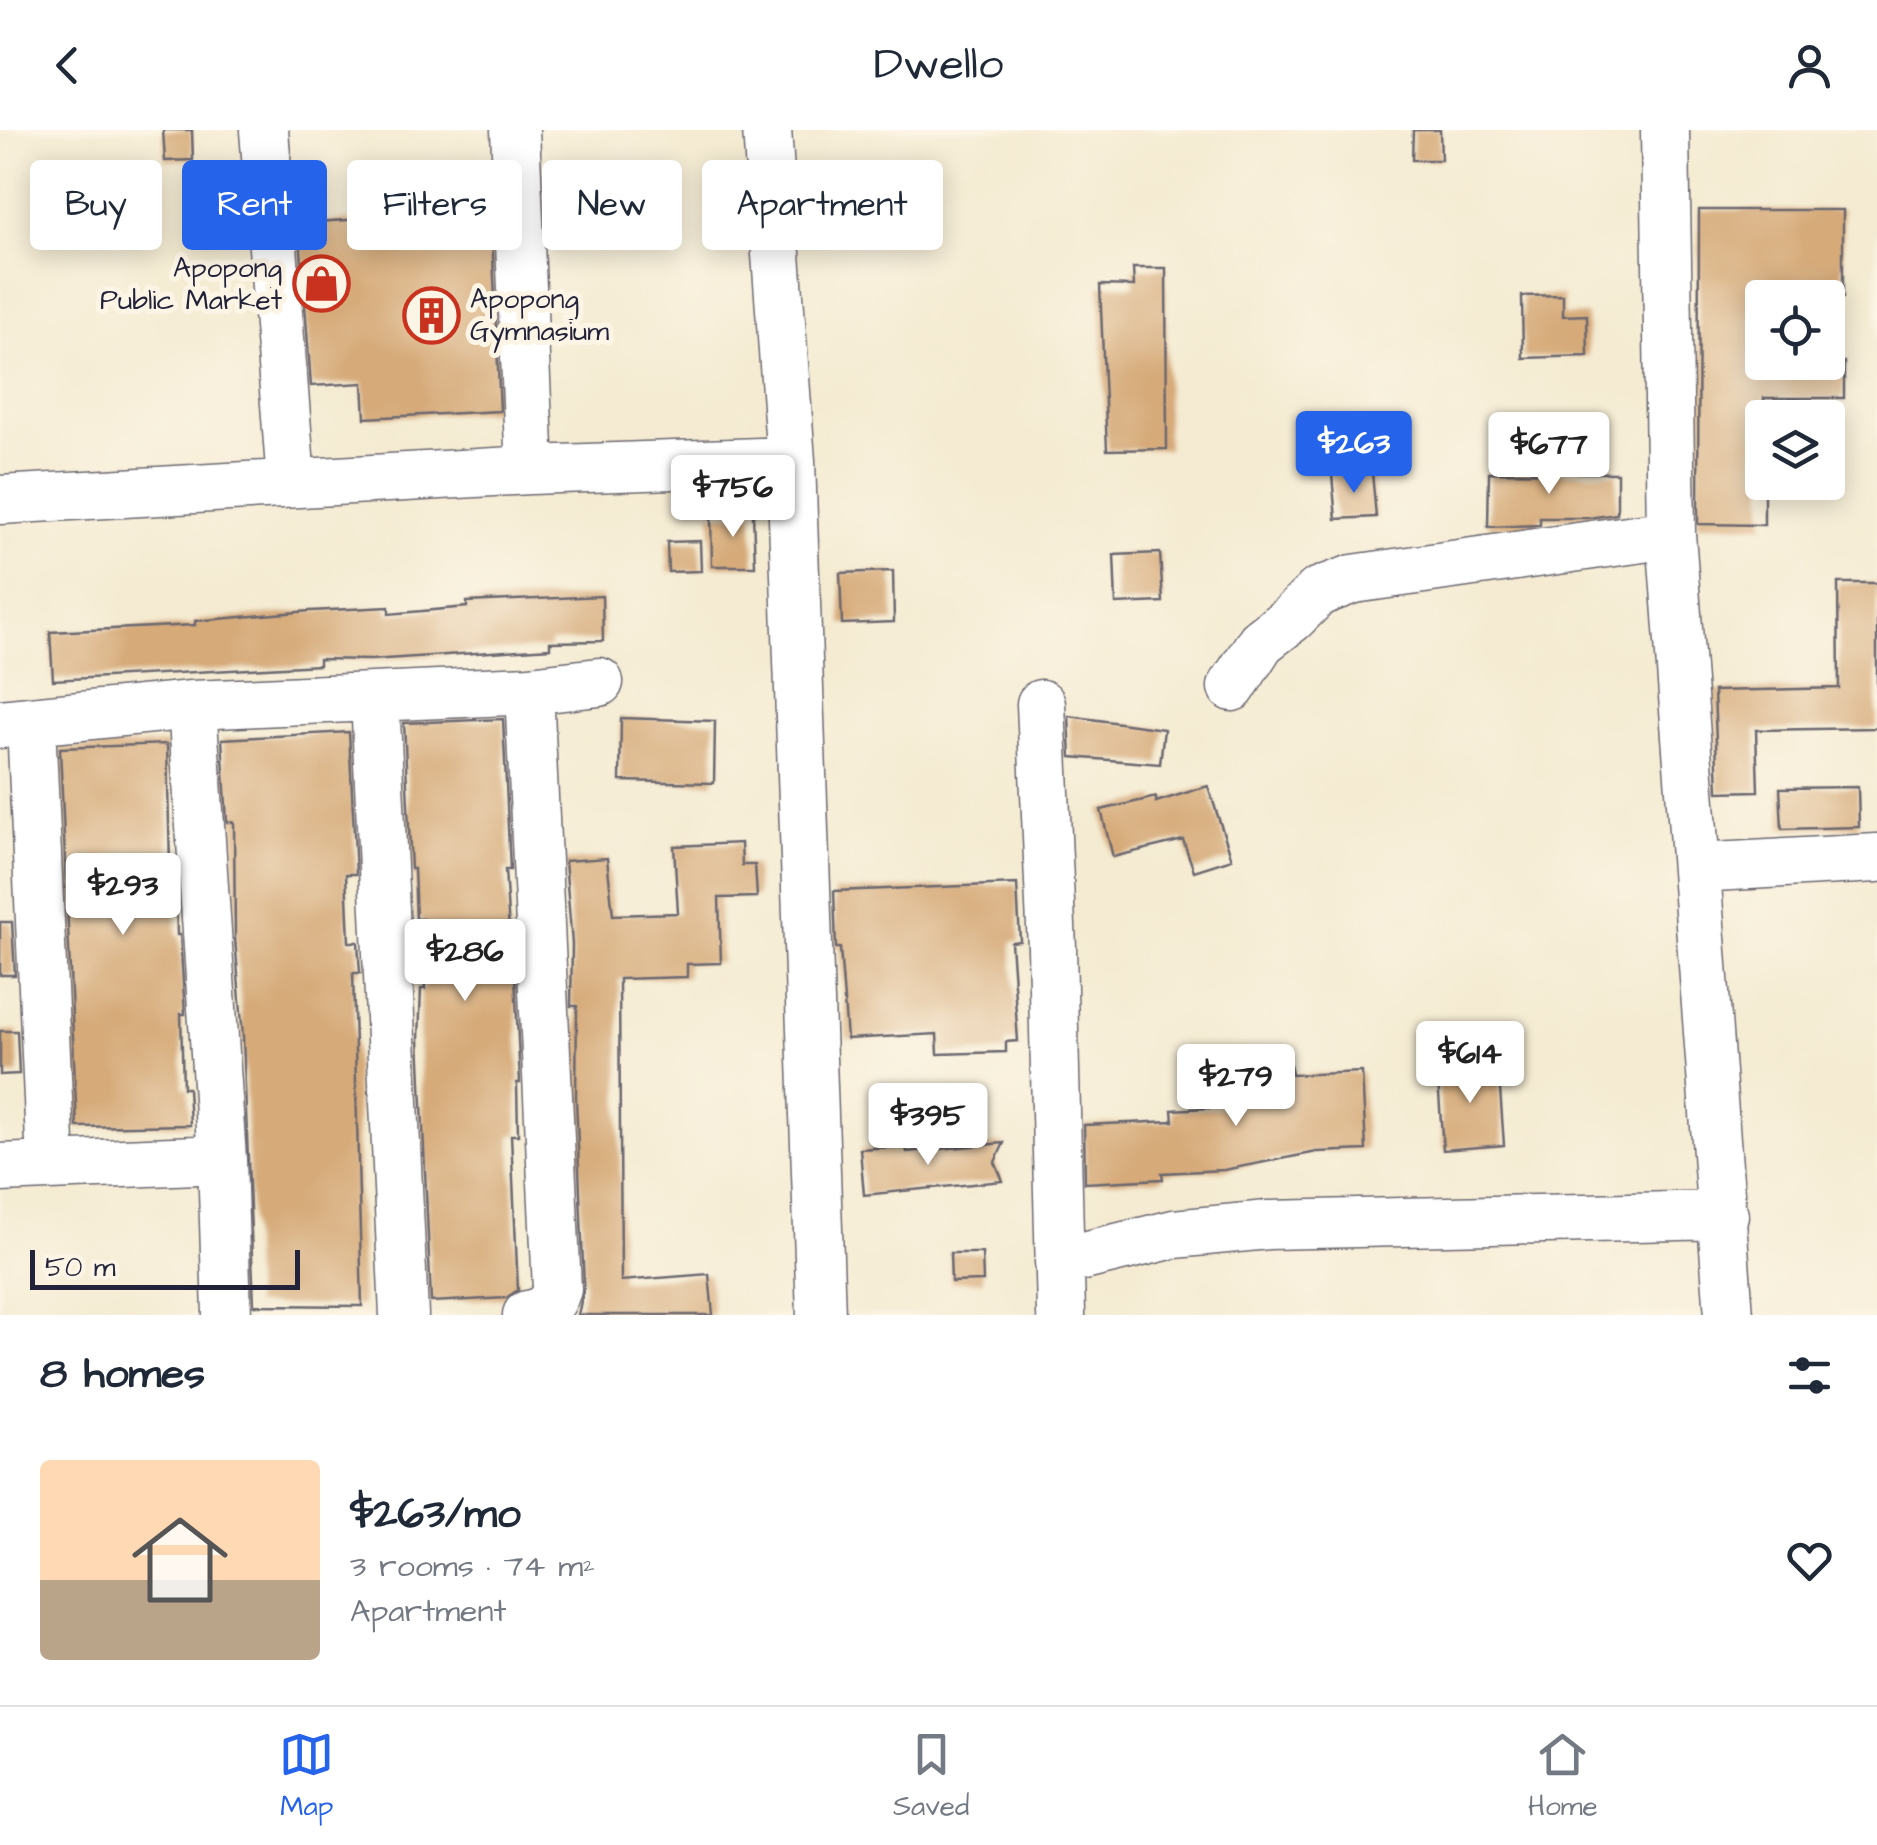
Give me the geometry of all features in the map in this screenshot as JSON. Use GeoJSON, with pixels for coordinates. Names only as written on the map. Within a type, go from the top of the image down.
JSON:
{"type":"FeatureCollection","features":[{"type":"Feature","properties":{"kind":"street"},"geometry":{"type":"LineString","coordinates":[[264,130],[291,482]]}},
{"type":"Feature","properties":{"kind":"street"},"geometry":{"type":"LineString","coordinates":[[515,130],[530,470]]}},
{"type":"Feature","properties":{"kind":"street"},"geometry":{"type":"LineString","coordinates":[[767,130],[791,461],[820,1315]]}},
{"type":"Feature","properties":{"kind":"street"},"geometry":{"type":"LineString","coordinates":[[1665,130],[1671,534],[1729,1315]]}},
{"type":"Feature","properties":{"kind":"street"},"geometry":{"type":"LineString","coordinates":[[0,500],[530,470],[791,461]]}},
{"type":"Feature","properties":{"kind":"street"},"geometry":{"type":"LineString","coordinates":[[1232,687],[1261,642],[1318,592],[1354,579],[1671,534]]}},
{"type":"Feature","properties":{"kind":"street"},"geometry":{"type":"LineString","coordinates":[[50,1164],[15,724],[192,705],[530,690],[599,682]]}},
{"type":"Feature","properties":{"kind":"street"},"geometry":{"type":"LineString","coordinates":[[527,1315],[539,1314],[553,1302],[556,1289],[530,690]]}},
{"type":"Feature","properties":{"kind":"street"},"geometry":{"type":"LineString","coordinates":[[375,698],[404,1315]]}},
{"type":"Feature","properties":{"kind":"street"},"geometry":{"type":"LineString","coordinates":[[1041,704],[1052,948],[1061,1315]]}},
{"type":"Feature","properties":{"kind":"street"},"geometry":{"type":"LineString","coordinates":[[192,705],[222,1158],[227,1315]]}},
{"type":"Feature","properties":{"kind":"street"},"geometry":{"type":"LineString","coordinates":[[1696,868],[1877,858]]}},
{"type":"Feature","properties":{"kind":"street"},"geometry":{"type":"LineString","coordinates":[[0,1168],[222,1158]]}},
{"type":"Feature","properties":{"kind":"street"},"geometry":{"type":"LineString","coordinates":[[1060,1262],[1174,1234],[1268,1224],[1724,1215]]}},
{"type":"Feature","properties":{"kind":"building"},"geometry":{"type":"Polygon","coordinates":[[[163,130],[192,130],[193,160],[165,161],[163,130]]]}},
{"type":"Feature","properties":{"kind":"building"},"geometry":{"type":"Polygon","coordinates":[[[1413,130],[1440,130],[1441,160],[1412,160],[1413,130]]]}},
{"type":"Feature","properties":{"kind":"building"},"geometry":{"type":"Polygon","coordinates":[[[1699,210],[1843,210],[1843,280],[1745,280],[1745,380],[1844,380],[1844,398],[1745,400],[1745,500],[1764,500],[1764,525],[1698,524],[1699,210]]]}},
{"type":"Feature","properties":{"kind":"building","name":"Apopong Gymnasium"},"geometry":{"type":"Polygon","coordinates":[[[347,220],[347,250],[493,250],[500,411],[365,418],[363,383],[311,386],[301,250],[327,250],[327,221],[347,220]]]}},
{"type":"Feature","properties":{"kind":"building"},"geometry":{"type":"Polygon","coordinates":[[[1133,268],[1166,268],[1167,449],[1107,450],[1100,285],[1134,286],[1133,268]]]}},
{"type":"Feature","properties":{"kind":"building"},"geometry":{"type":"Polygon","coordinates":[[[1563,295],[1563,316],[1587,315],[1588,356],[1523,358],[1522,296],[1563,295]]]}},
{"type":"Feature","properties":{"kind":"building"},"geometry":{"type":"Polygon","coordinates":[[[1372,472],[1376,517],[1336,519],[1332,475],[1372,472]]]}},
{"type":"Feature","properties":{"kind":"building"},"geometry":{"type":"Polygon","coordinates":[[[1489,472],[1617,473],[1617,514],[1540,518],[1540,525],[1488,527],[1489,472]]]}},
{"type":"Feature","properties":{"kind":"building"},"geometry":{"type":"Polygon","coordinates":[[[753,513],[755,566],[712,566],[711,514],[753,513]]]}},
{"type":"Feature","properties":{"kind":"building"},"geometry":{"type":"Polygon","coordinates":[[[700,541],[701,571],[668,572],[667,542],[700,541]]]}},
{"type":"Feature","properties":{"kind":"building"},"geometry":{"type":"Polygon","coordinates":[[[1160,553],[1163,602],[1116,604],[1114,555],[1160,553]]]}},
{"type":"Feature","properties":{"kind":"building"},"geometry":{"type":"Polygon","coordinates":[[[893,571],[894,622],[842,624],[840,573],[893,571]]]}},
{"type":"Feature","properties":{"kind":"building"},"geometry":{"type":"Polygon","coordinates":[[[1838,583],[1877,583],[1877,728],[1756,730],[1758,791],[1718,792],[1714,691],[1839,688],[1838,583]]]}},
{"type":"Feature","properties":{"kind":"building"},"geometry":{"type":"Polygon","coordinates":[[[602,596],[603,641],[550,642],[550,648],[370,660],[319,659],[319,665],[53,680],[50,632],[195,625],[195,621],[310,611],[389,607],[389,614],[467,607],[467,602],[602,596]]]}},
{"type":"Feature","properties":{"kind":"building"},"geometry":{"type":"Polygon","coordinates":[[[1069,716],[1164,729],[1160,764],[1071,757],[1069,716]]]}},
{"type":"Feature","properties":{"kind":"building"},"geometry":{"type":"Polygon","coordinates":[[[621,718],[715,721],[714,783],[620,781],[621,718]]]}},
{"type":"Feature","properties":{"kind":"building"},"geometry":{"type":"Polygon","coordinates":[[[503,719],[510,870],[505,870],[520,1083],[518,1135],[511,1135],[518,1290],[506,1298],[431,1302],[419,1039],[421,989],[425,989],[422,919],[416,919],[411,869],[404,723],[503,719]]]}},
{"type":"Feature","properties":{"kind":"building"},"geometry":{"type":"Polygon","coordinates":[[[349,732],[356,874],[346,874],[349,942],[358,942],[360,973],[353,973],[362,1306],[254,1305],[235,938],[234,822],[227,822],[222,739],[349,732]]]}},
{"type":"Feature","properties":{"kind":"building"},"geometry":{"type":"Polygon","coordinates":[[[167,744],[170,865],[175,865],[185,1014],[181,1014],[183,1088],[188,1088],[190,1125],[77,1127],[60,748],[167,744]]]}},
{"type":"Feature","properties":{"kind":"building"},"geometry":{"type":"Polygon","coordinates":[[[1208,786],[1232,859],[1194,871],[1183,840],[1113,857],[1101,810],[1156,797],[1156,802],[1208,786]]]}},
{"type":"Feature","properties":{"kind":"building"},"geometry":{"type":"Polygon","coordinates":[[[1858,787],[1859,827],[1782,829],[1780,788],[1858,787]]]}},
{"type":"Feature","properties":{"kind":"building"},"geometry":{"type":"Polygon","coordinates":[[[741,843],[742,865],[755,865],[757,897],[719,898],[721,963],[687,964],[687,977],[619,979],[621,1281],[709,1274],[713,1315],[578,1315],[584,1288],[576,1098],[577,1006],[571,1006],[572,944],[565,861],[607,858],[613,915],[678,913],[674,846],[741,843]]]}},
{"type":"Feature","properties":{"kind":"building"},"geometry":{"type":"Polygon","coordinates":[[[1017,884],[1020,941],[1011,942],[1018,1041],[1006,1042],[1006,1052],[938,1054],[937,1034],[847,1039],[834,891],[1017,884]]]}},
{"type":"Feature","properties":{"kind":"building"},"geometry":{"type":"Polygon","coordinates":[[[0,922],[12,922],[15,975],[0,975],[0,922]]]}},
{"type":"Feature","properties":{"kind":"building"},"geometry":{"type":"Polygon","coordinates":[[[0,1031],[17,1031],[19,1074],[0,1075],[0,1031]]]}},
{"type":"Feature","properties":{"kind":"building"},"geometry":{"type":"Polygon","coordinates":[[[1498,1061],[1504,1145],[1443,1150],[1437,1066],[1498,1061]]]}},
{"type":"Feature","properties":{"kind":"building"},"geometry":{"type":"Polygon","coordinates":[[[1290,1064],[1292,1075],[1362,1072],[1366,1150],[1317,1152],[1224,1170],[1162,1173],[1163,1179],[1085,1183],[1084,1125],[1173,1121],[1172,1110],[1243,1106],[1237,1075],[1290,1064]]]}},
{"type":"Feature","properties":{"kind":"building"},"geometry":{"type":"Polygon","coordinates":[[[1004,1143],[995,1162],[1003,1181],[864,1195],[860,1149],[906,1146],[907,1152],[1004,1143]]]}},
{"type":"Feature","properties":{"kind":"building"},"geometry":{"type":"Polygon","coordinates":[[[950,1253],[982,1253],[983,1281],[951,1282],[950,1253]]]}},
{"type":"Feature","properties":{"kind":"place","name":"Apopong Public Market"},"geometry":{"type":"Point","coordinates":[321,284]}},
{"type":"Feature","properties":{"kind":"place","name":"Apopong Gymnasium"},"geometry":{"type":"Point","coordinates":[431,315]}}]}
